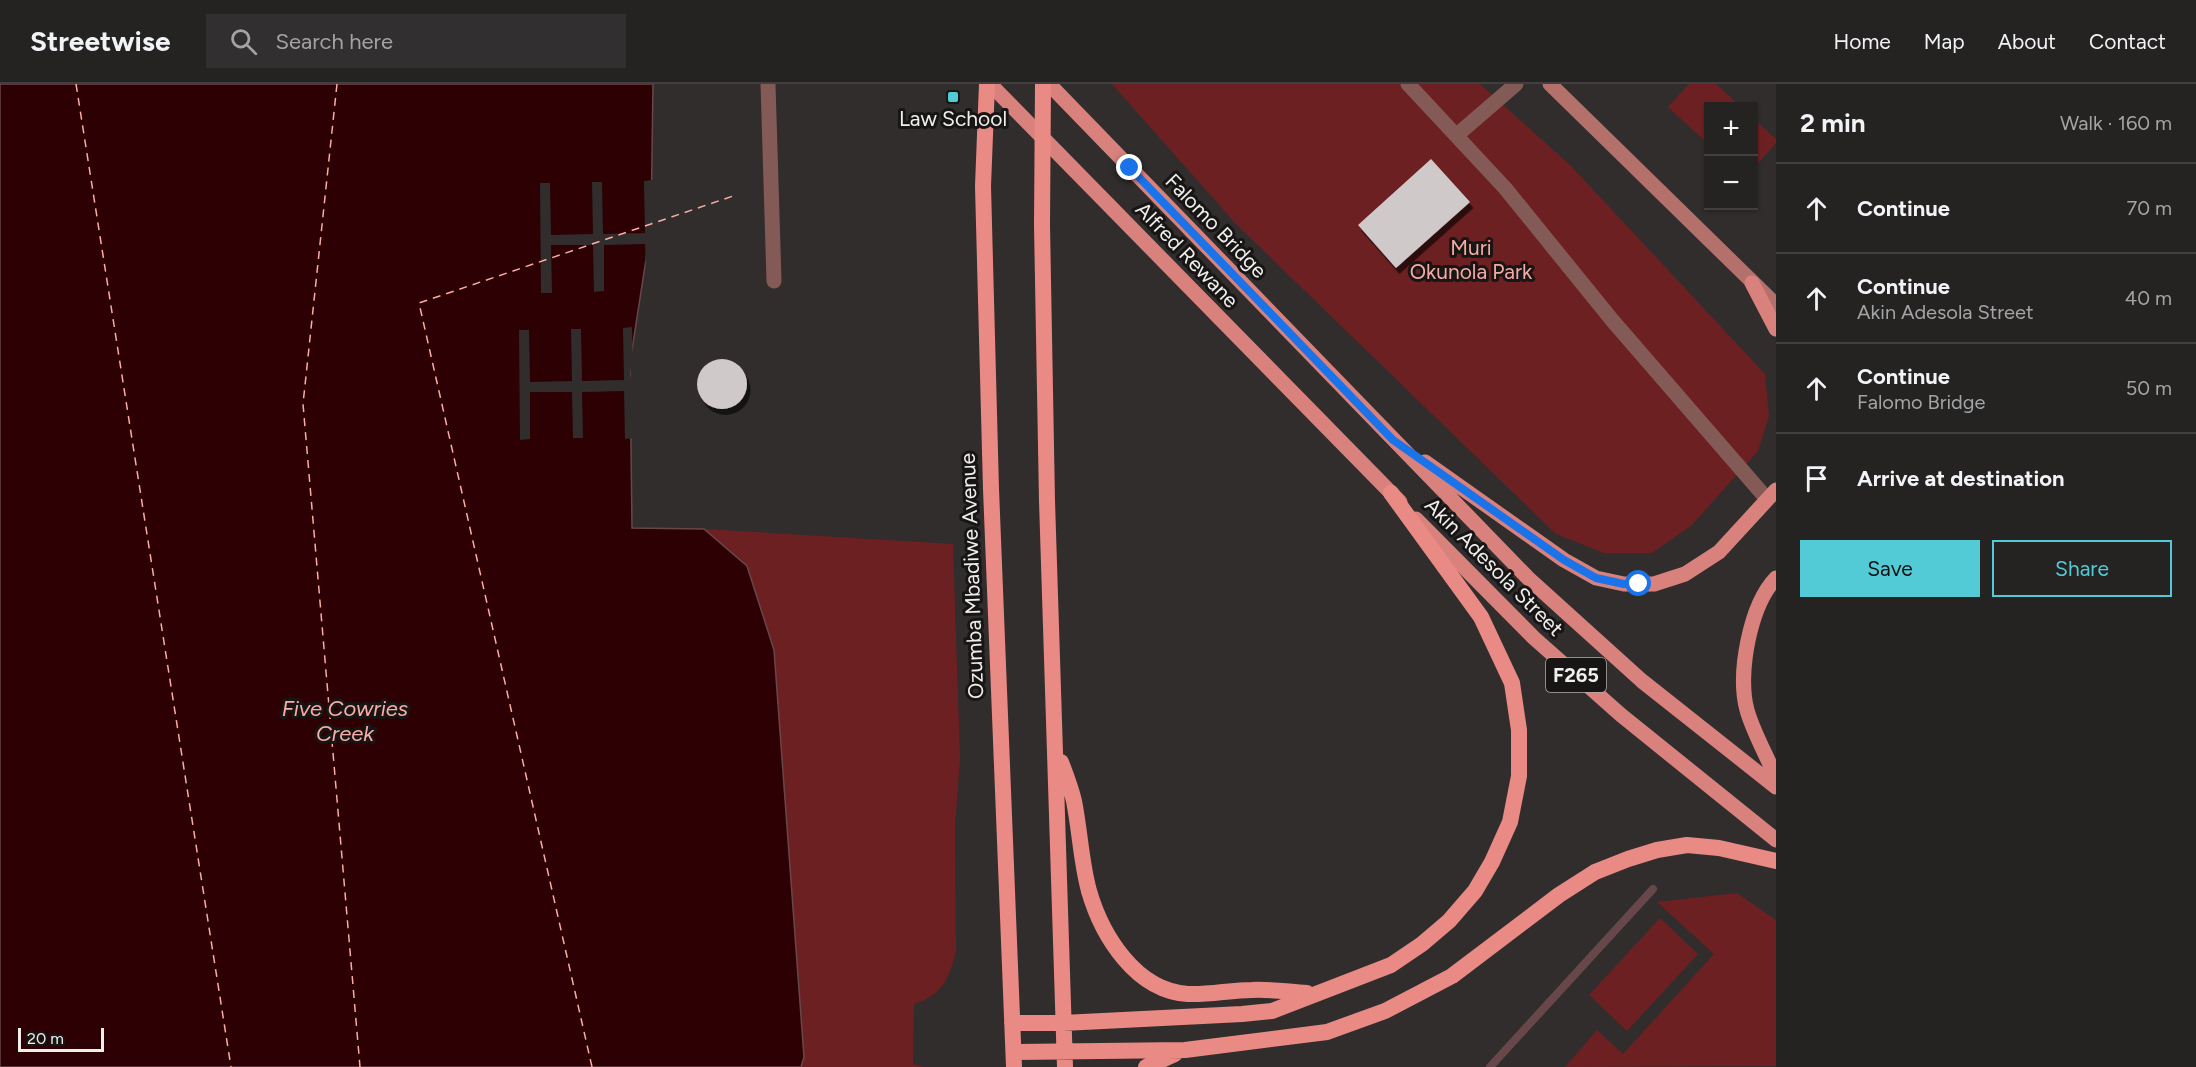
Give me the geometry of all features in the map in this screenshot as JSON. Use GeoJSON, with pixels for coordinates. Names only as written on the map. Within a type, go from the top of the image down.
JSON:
{"type":"FeatureCollection","features":[{"type":"Feature","properties":{"kind":"highway","name":"Ozumba Mbadiwe Avenue"},"geometry":{"type":"LineString","coordinates":[[988,84],[983,198],[991,478],[1014,1059]]}},
{"type":"Feature","properties":{"kind":"highway"},"geometry":{"type":"LineString","coordinates":[[1045,85],[1042,214],[1047,501],[1064,1059]]}},
{"type":"Feature","properties":{"kind":"highway"},"geometry":{"type":"LineString","coordinates":[[1012,1023],[1063,1023],[1272,1011],[1391,965],[1422,944],[1449,921],[1475,891],[1492,862],[1510,822],[1519,776],[1519,730],[1512,683],[1481,617],[1391,493]]}},
{"type":"Feature","properties":{"kind":"highway"},"geometry":{"type":"LineString","coordinates":[[1056,747],[1074,798],[1089,889],[1095,911],[1105,932],[1129,964],[1144,978],[1186,994],[1253,990],[1312,994]]}},
{"type":"Feature","properties":{"kind":"highway"},"geometry":{"type":"LineString","coordinates":[[1014,1059],[1064,1059],[1185,1050],[1327,1032],[1385,1011],[1452,976],[1560,895],[1596,872],[1656,850],[1688,845],[1719,848],[1776,861]]}},
{"type":"Feature","properties":{"kind":"highway"},"geometry":{"type":"LineString","coordinates":[[1146,1067],[1185,1050]]}},
{"type":"Feature","properties":{"kind":"main road","name":"Alfred Rewane"},"geometry":{"type":"LineString","coordinates":[[988,84],[1253,352]]}},
{"type":"Feature","properties":{"kind":"main road"},"geometry":{"type":"LineString","coordinates":[[1550,84],[1776,305]]}},
{"type":"Feature","properties":{"kind":"main road","name":"Falomo Bridge"},"geometry":{"type":"LineString","coordinates":[[1045,85],[1277,320]]}},
{"type":"Feature","properties":{"kind":"main road"},"geometry":{"type":"LineString","coordinates":[[1752,283],[1776,329]]}},
{"type":"Feature","properties":{"kind":"main road","name":"Akin Adesola Street"},"geometry":{"type":"LineString","coordinates":[[1277,320],[1537,586],[1642,681],[1776,787]]}},
{"type":"Feature","properties":{"kind":"main road","name":"Akin Adesola Street"},"geometry":{"type":"LineString","coordinates":[[1253,352],[1534,638],[1621,715],[1776,840]]}},
{"type":"Feature","properties":{"kind":"main road"},"geometry":{"type":"LineString","coordinates":[[1393,440],[1564,560],[1596,578],[1624,584],[1654,584],[1685,574],[1719,552],[1772,494]]}},
{"type":"Feature","properties":{"kind":"main road"},"geometry":{"type":"LineString","coordinates":[[1776,578],[1769,585],[1759,608],[1744,660],[1747,709],[1776,778]]}},
{"type":"Feature","properties":{"kind":"lane"},"geometry":{"type":"LineString","coordinates":[[768,84],[774,281]]}},
{"type":"Feature","properties":{"kind":"lane"},"geometry":{"type":"LineString","coordinates":[[1408,84],[1505,188],[1612,320],[1772,494]]}},
{"type":"Feature","properties":{"kind":"lane"},"geometry":{"type":"LineString","coordinates":[[1457,135],[1516,84]]}},
{"type":"Feature","properties":{"kind":"green space","name":"Muri Okunola Park"},"geometry":{"type":"Polygon","coordinates":[[[1112,84],[1480,84],[1571,166],[1765,374],[1769,416],[1758,451],[1692,525],[1652,553],[1604,553],[1556,534],[1236,224],[1112,84]]]}},
{"type":"Feature","properties":{"kind":"green space"},"geometry":{"type":"Polygon","coordinates":[[[1689,84],[1716,84],[1736,102],[1704,102],[1704,140],[1668,107],[1689,84]]]}},
{"type":"Feature","properties":{"kind":"green space"},"geometry":{"type":"Polygon","coordinates":[[[1758,123],[1776,139],[1776,143],[1758,163],[1758,123]]]}},
{"type":"Feature","properties":{"kind":"green space"},"geometry":{"type":"Polygon","coordinates":[[[704,529],[953,544],[960,759],[955,826],[956,950],[951,969],[943,984],[932,996],[914,1004],[913,1064],[924,1067],[801,1067],[804,1057],[774,650],[704,529]]]}},
{"type":"Feature","properties":{"kind":"green space"},"geometry":{"type":"Polygon","coordinates":[[[1737,893],[1776,920],[1776,1066],[1565,1067],[1597,1030],[1623,1054],[1714,954],[1657,902],[1737,893]]]}},
{"type":"Feature","properties":{"kind":"green space"},"geometry":{"type":"Polygon","coordinates":[[[1660,918],[1698,954],[1627,1031],[1589,995],[1660,918]]]}},
{"type":"Feature","properties":{"kind":"water","name":"Five Cowries Creek"},"geometry":{"type":"Polygon","coordinates":[[[0,84],[653,84],[651,227],[630,363],[632,528],[704,529],[747,566],[774,650],[804,1057],[801,1067],[0,1067],[0,84]]]}},
{"type":"Feature","properties":{"kind":"pier"},"geometry":{"type":"Polygon","coordinates":[[[653,180],[654,227],[651,220],[653,234],[646,278],[645,244],[604,245],[604,291],[594,292],[593,245],[551,245],[552,293],[541,293],[540,183],[550,183],[551,235],[593,234],[592,182],[602,182],[603,234],[645,233],[644,181],[653,180]]]}},
{"type":"Feature","properties":{"kind":"pier"},"geometry":{"type":"Polygon","coordinates":[[[632,327],[633,378],[631,367],[630,374],[633,387],[634,438],[625,439],[624,391],[582,392],[583,438],[573,438],[572,392],[530,392],[530,439],[520,440],[519,330],[529,330],[530,382],[572,381],[571,329],[581,329],[582,381],[624,380],[623,328],[632,327]]]}},
{"type":"Feature","properties":{"kind":"building"},"geometry":{"type":"Polygon","coordinates":[[[1431,159],[1470,202],[1396,268],[1358,225],[1431,159]]]}},
{"type":"Feature","properties":{"kind":"building"},"geometry":{"type":"Polygon","coordinates":[[[722,359],[740,366],[747,384],[740,402],[722,409],[704,402],[697,384],[704,366],[722,359]]]}},
{"type":"Feature","properties":{"kind":"waterway"},"geometry":{"type":"LineString","coordinates":[[1490,1067],[1653,889]]}},
{"type":"Feature","properties":{"kind":"ferry route"},"geometry":{"type":"LineString","coordinates":[[76,84],[231,1067]]}},
{"type":"Feature","properties":{"kind":"ferry route"},"geometry":{"type":"LineString","coordinates":[[337,84],[303,404],[360,1067]]}},
{"type":"Feature","properties":{"kind":"ferry route"},"geometry":{"type":"LineString","coordinates":[[592,1067],[419,303],[733,196]]}},
{"type":"Feature","properties":{"kind":"place","name":"Law School"},"geometry":{"type":"Point","coordinates":[953,97]}},
{"type":"Feature","properties":{"kind":"route"},"geometry":{"type":"LineString","coordinates":[[1130,168],[1393,440],[1564,560],[1596,578],[1624,584],[1639,584]]}}]}
